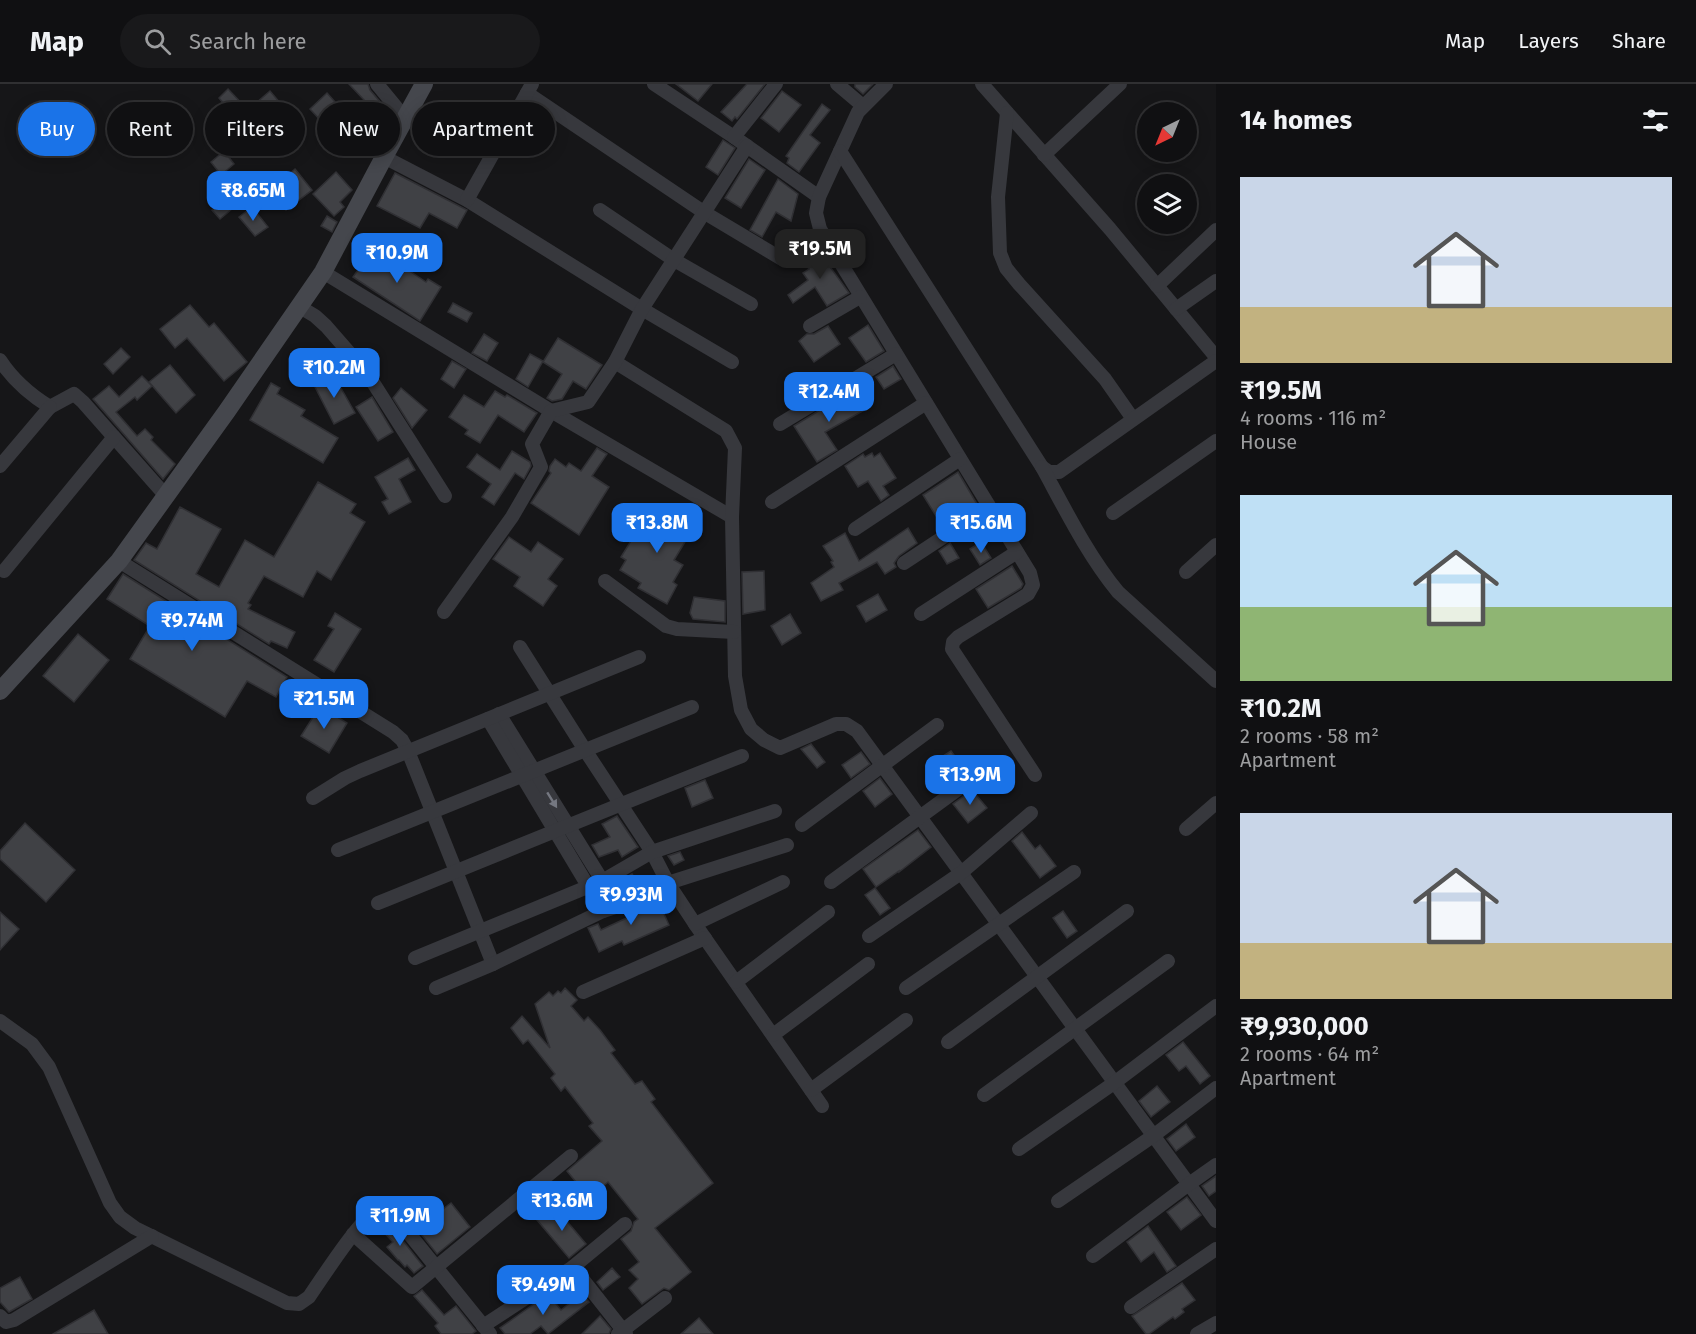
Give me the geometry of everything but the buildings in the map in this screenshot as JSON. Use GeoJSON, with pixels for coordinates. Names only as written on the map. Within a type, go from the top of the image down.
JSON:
{"type":"FeatureCollection","features":[{"type":"Feature","properties":{"kind":"street"},"geometry":{"type":"LineString","coordinates":[[377,84],[405,118]]}},
{"type":"Feature","properties":{"kind":"street"},"geometry":{"type":"LineString","coordinates":[[0,691],[119,561],[300,306],[323,272],[424,84]]}},
{"type":"Feature","properties":{"kind":"street"},"geometry":{"type":"LineString","coordinates":[[654,84],[819,197]]}},
{"type":"Feature","properties":{"kind":"street"},"geometry":{"type":"LineString","coordinates":[[734,137],[776,84]]}},
{"type":"Feature","properties":{"kind":"street"},"geometry":{"type":"LineString","coordinates":[[837,84],[863,106]]}},
{"type":"Feature","properties":{"kind":"street"},"geometry":{"type":"LineString","coordinates":[[886,84],[858,112],[819,197],[816,213],[820,230],[1030,573],[1033,585],[1028,594],[958,637],[953,642],[952,649],[1035,775]]}},
{"type":"Feature","properties":{"kind":"street"},"geometry":{"type":"LineString","coordinates":[[982,84],[1110,229],[1216,359],[1059,472],[1049,472],[1042,467]]}},
{"type":"Feature","properties":{"kind":"street"},"geometry":{"type":"LineString","coordinates":[[1044,155],[1120,84]]}},
{"type":"Feature","properties":{"kind":"street"},"geometry":{"type":"LineString","coordinates":[[467,200],[530,89],[705,213],[782,259]]}},
{"type":"Feature","properties":{"kind":"street"},"geometry":{"type":"LineString","coordinates":[[1007,113],[998,197],[999,253],[1019,284],[1105,379],[1133,419]]}},
{"type":"Feature","properties":{"kind":"street"},"geometry":{"type":"LineString","coordinates":[[444,612],[512,517],[541,467],[532,444],[551,411],[588,402],[615,362],[642,309],[747,146]]}},
{"type":"Feature","properties":{"kind":"street"},"geometry":{"type":"LineString","coordinates":[[840,151],[1042,467],[1085,545],[1107,578],[1118,592],[1216,681]]}},
{"type":"Feature","properties":{"kind":"street"},"geometry":{"type":"LineString","coordinates":[[384,157],[467,200],[732,362]]}},
{"type":"Feature","properties":{"kind":"street"},"geometry":{"type":"LineString","coordinates":[[600,210],[674,260],[751,304]]}},
{"type":"Feature","properties":{"kind":"street"},"geometry":{"type":"LineString","coordinates":[[1157,286],[1216,230]]}},
{"type":"Feature","properties":{"kind":"street"},"geometry":{"type":"LineString","coordinates":[[323,272],[732,518]]}},
{"type":"Feature","properties":{"kind":"street"},"geometry":{"type":"LineString","coordinates":[[1176,309],[1216,281]]}},
{"type":"Feature","properties":{"kind":"street"},"geometry":{"type":"LineString","coordinates":[[810,326],[860,297]]}},
{"type":"Feature","properties":{"kind":"street"},"geometry":{"type":"LineString","coordinates":[[300,306],[326,326],[367,373],[445,496]]}},
{"type":"Feature","properties":{"kind":"street"},"geometry":{"type":"LineString","coordinates":[[780,424],[896,354]]}},
{"type":"Feature","properties":{"kind":"street"},"geometry":{"type":"LineString","coordinates":[[0,360],[30,395],[50,407]]}},
{"type":"Feature","properties":{"kind":"street"},"geometry":{"type":"LineString","coordinates":[[615,362],[726,431],[735,448],[732,518],[735,676],[741,710],[751,729],[764,740],[780,748],[836,724],[846,724],[857,731],[1216,1221]]}},
{"type":"Feature","properties":{"kind":"street"},"geometry":{"type":"LineString","coordinates":[[3,458],[50,407],[74,394],[166,496]]}},
{"type":"Feature","properties":{"kind":"street"},"geometry":{"type":"LineString","coordinates":[[772,502],[926,403]]}},
{"type":"Feature","properties":{"kind":"street"},"geometry":{"type":"LineString","coordinates":[[4,571],[114,437]]}},
{"type":"Feature","properties":{"kind":"street"},"geometry":{"type":"LineString","coordinates":[[1113,513],[1216,441]]}},
{"type":"Feature","properties":{"kind":"street"},"geometry":{"type":"LineString","coordinates":[[855,529],[960,459]]}},
{"type":"Feature","properties":{"kind":"street"},"geometry":{"type":"LineString","coordinates":[[904,563],[989,507]]}},
{"type":"Feature","properties":{"kind":"street"},"geometry":{"type":"LineString","coordinates":[[1186,572],[1216,544]]}},
{"type":"Feature","properties":{"kind":"street"},"geometry":{"type":"LineString","coordinates":[[921,614],[1017,552]]}},
{"type":"Feature","properties":{"kind":"street"},"geometry":{"type":"LineString","coordinates":[[119,561],[393,732],[402,740],[493,964]]}},
{"type":"Feature","properties":{"kind":"street"},"geometry":{"type":"LineString","coordinates":[[604,580],[666,626],[677,629],[734,632]]}},
{"type":"Feature","properties":{"kind":"street"},"geometry":{"type":"LineString","coordinates":[[520,647],[652,852],[668,883],[822,1106]]}},
{"type":"Feature","properties":{"kind":"street"},"geometry":{"type":"LineString","coordinates":[[313,798],[345,778],[639,657]]}},
{"type":"Feature","properties":{"kind":"street"},"geometry":{"type":"LineString","coordinates":[[338,850],[692,707]]}},
{"type":"Feature","properties":{"kind":"street"},"geometry":{"type":"LineString","coordinates":[[493,716],[596,884],[618,906]]}},
{"type":"Feature","properties":{"kind":"street"},"geometry":{"type":"LineString","coordinates":[[802,825],[937,725]]}},
{"type":"Feature","properties":{"kind":"street"},"geometry":{"type":"LineString","coordinates":[[378,903],[742,756]]}},
{"type":"Feature","properties":{"kind":"street"},"geometry":{"type":"LineString","coordinates":[[831,882],[980,773]]}},
{"type":"Feature","properties":{"kind":"street"},"geometry":{"type":"LineString","coordinates":[[1186,829],[1216,803]]}},
{"type":"Feature","properties":{"kind":"street"},"geometry":{"type":"LineString","coordinates":[[415,958],[596,884],[652,852],[775,811]]}},
{"type":"Feature","properties":{"kind":"street"},"geometry":{"type":"LineString","coordinates":[[869,936],[961,873],[1031,813]]}},
{"type":"Feature","properties":{"kind":"street"},"geometry":{"type":"LineString","coordinates":[[436,988],[668,883],[787,845]]}},
{"type":"Feature","properties":{"kind":"street"},"geometry":{"type":"LineString","coordinates":[[906,988],[1074,872]]}},
{"type":"Feature","properties":{"kind":"street"},"geometry":{"type":"LineString","coordinates":[[695,924],[783,882]]}},
{"type":"Feature","properties":{"kind":"street"},"geometry":{"type":"LineString","coordinates":[[596,884],[603,911]]}},
{"type":"Feature","properties":{"kind":"street"},"geometry":{"type":"LineString","coordinates":[[948,1042],[1128,911]]}},
{"type":"Feature","properties":{"kind":"street"},"geometry":{"type":"LineString","coordinates":[[736,982],[828,912]]}},
{"type":"Feature","properties":{"kind":"street"},"geometry":{"type":"LineString","coordinates":[[583,992],[705,938]]}},
{"type":"Feature","properties":{"kind":"street"},"geometry":{"type":"LineString","coordinates":[[984,1095],[1168,961]]}},
{"type":"Feature","properties":{"kind":"street"},"geometry":{"type":"LineString","coordinates":[[773,1035],[868,964]]}},
{"type":"Feature","properties":{"kind":"street"},"geometry":{"type":"LineString","coordinates":[[1019,1149],[1114,1083],[1216,1006]]}},
{"type":"Feature","properties":{"kind":"street"},"geometry":{"type":"LineString","coordinates":[[811,1090],[906,1020]]}},
{"type":"Feature","properties":{"kind":"street"},"geometry":{"type":"LineString","coordinates":[[0,1021],[32,1044],[50,1068],[110,1203],[120,1217],[135,1228],[287,1303],[299,1304],[309,1297],[353,1234],[369,1216],[377,1210],[385,1210],[394,1215],[487,1330],[573,1267],[625,1224]]}},
{"type":"Feature","properties":{"kind":"street"},"geometry":{"type":"LineString","coordinates":[[1058,1201],[1153,1136],[1216,1088]]}},
{"type":"Feature","properties":{"kind":"street"},"geometry":{"type":"LineString","coordinates":[[353,1234],[412,1287],[571,1156]]}},
{"type":"Feature","properties":{"kind":"street"},"geometry":{"type":"LineString","coordinates":[[1093,1256],[1216,1165]]}},
{"type":"Feature","properties":{"kind":"street"},"geometry":{"type":"LineString","coordinates":[[0,1316],[6,1322],[14,1320],[152,1236]]}},
{"type":"Feature","properties":{"kind":"street"},"geometry":{"type":"LineString","coordinates":[[1131,1308],[1216,1249]]}},
{"type":"Feature","properties":{"kind":"street"},"geometry":{"type":"LineString","coordinates":[[573,1267],[623,1333],[665,1298]]}},
{"type":"Feature","properties":{"kind":"street"},"geometry":{"type":"LineString","coordinates":[[1197,1334],[1216,1323]]}}]}
